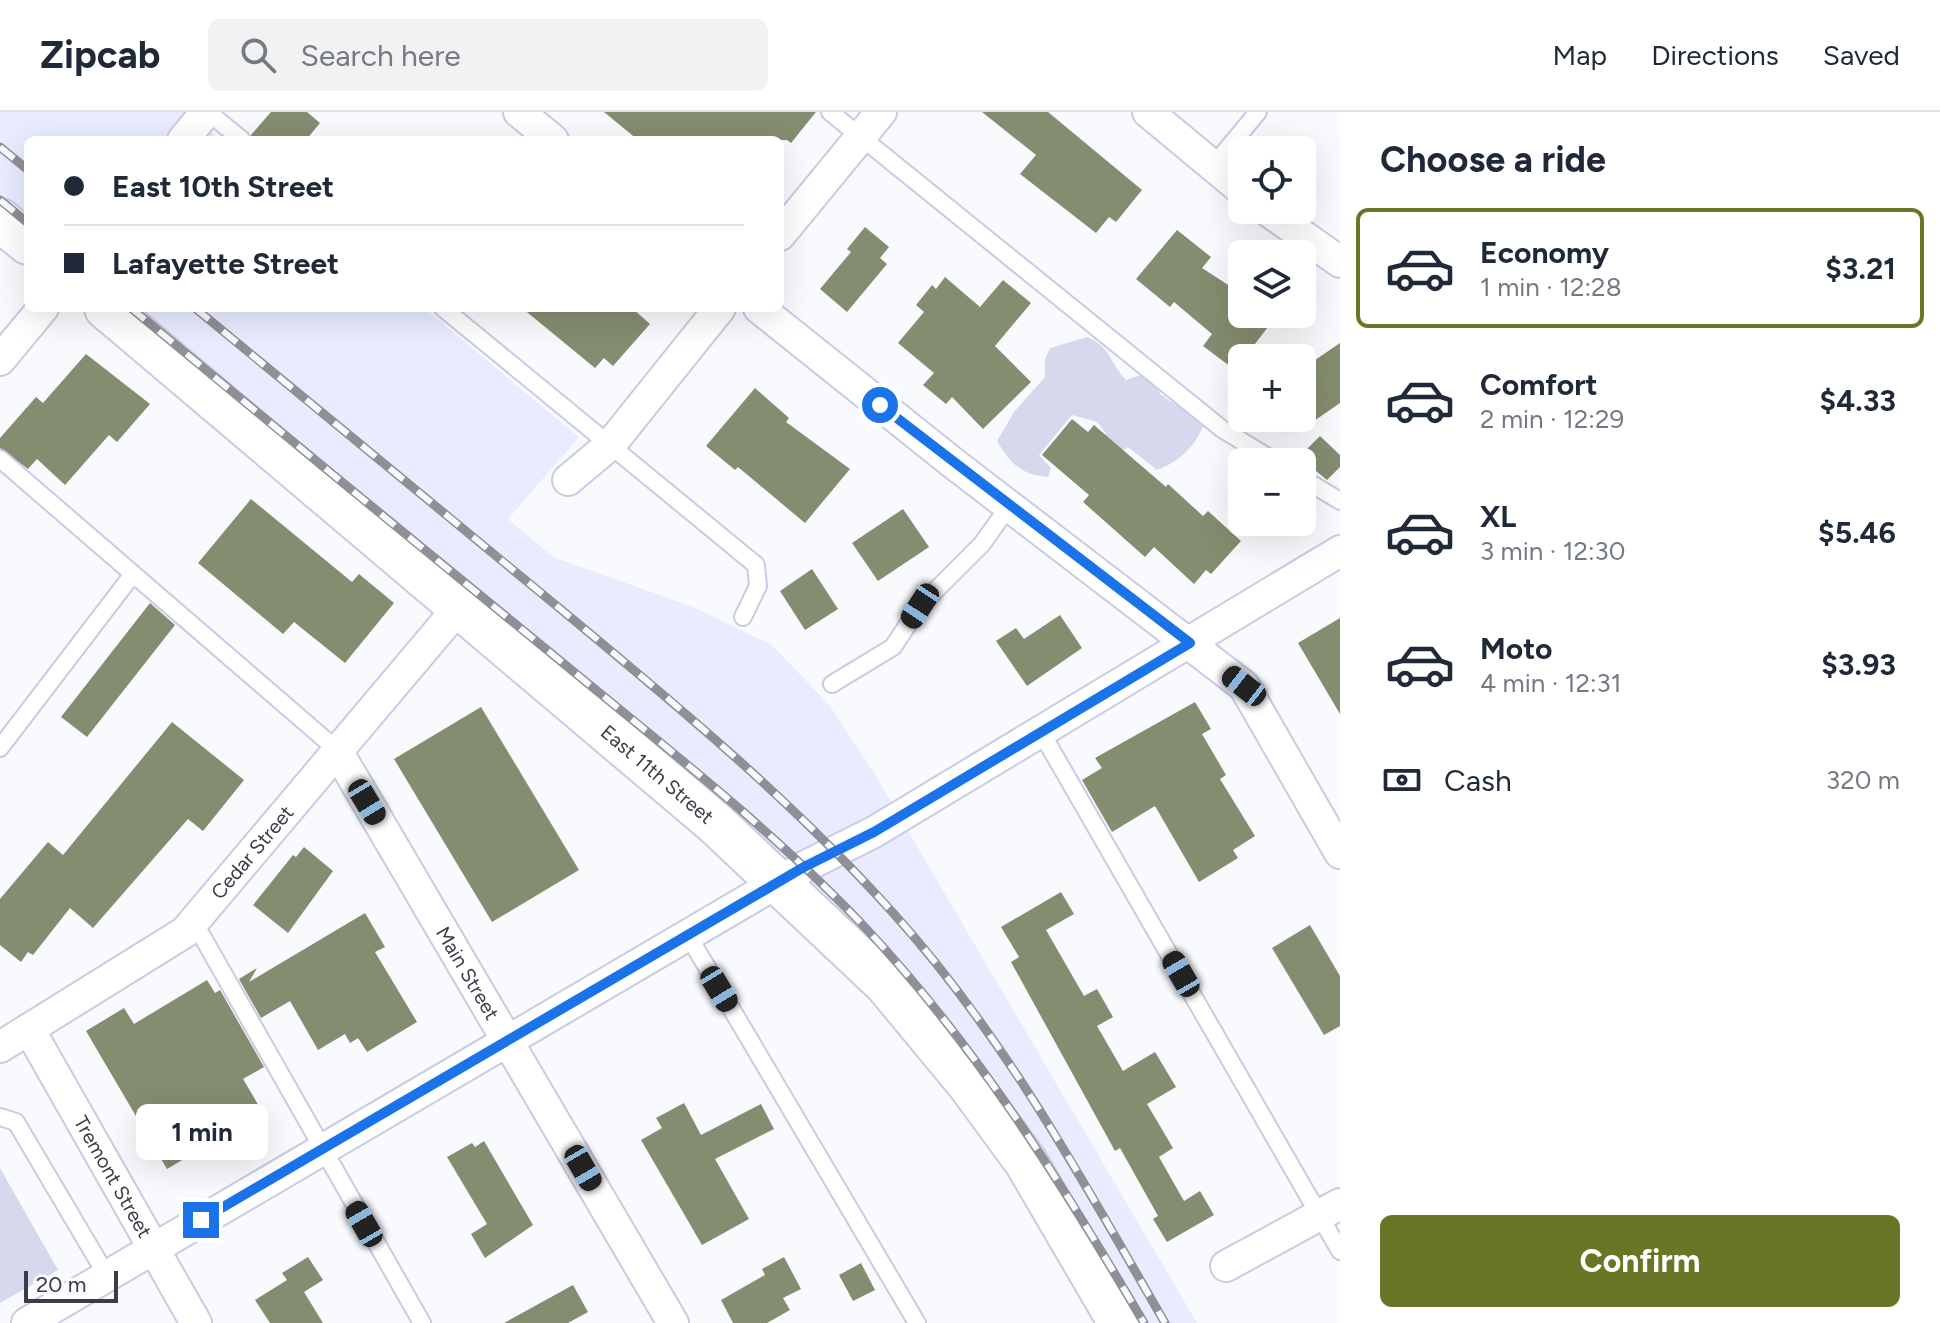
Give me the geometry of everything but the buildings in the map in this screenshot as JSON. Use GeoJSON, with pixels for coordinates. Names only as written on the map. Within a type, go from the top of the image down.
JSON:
{"type":"FeatureCollection","features":[{"type":"Feature","properties":{"kind":"street"},"geometry":{"type":"LineString","coordinates":[[186,136],[207,112]]}},
{"type":"Feature","properties":{"kind":"street"},"geometry":{"type":"LineString","coordinates":[[519,112],[548,136]]}},
{"type":"Feature","properties":{"kind":"street"},"geometry":{"type":"LineString","coordinates":[[784,230],[881,112]]}},
{"type":"Feature","properties":{"kind":"street"},"geometry":{"type":"LineString","coordinates":[[1148,112],[1228,178]]}},
{"type":"Feature","properties":{"kind":"street"},"geometry":{"type":"LineString","coordinates":[[0,220],[24,240]]}},
{"type":"Feature","properties":{"kind":"street"},"geometry":{"type":"LineString","coordinates":[[1287,224],[1340,262]]}},
{"type":"Feature","properties":{"kind":"street"},"geometry":{"type":"LineString","coordinates":[[0,360],[40,312]]}},
{"type":"Feature","properties":{"kind":"street","name":"East 11th Street"},"geometry":{"type":"LineString","coordinates":[[111,312],[715,823],[886,984],[968,1083],[1026,1162],[1120,1323]]}},
{"type":"Feature","properties":{"kind":"street"},"geometry":{"type":"LineString","coordinates":[[568,480],[611,444],[717,312]]}},
{"type":"Feature","properties":{"kind":"street"},"geometry":{"type":"LineString","coordinates":[[764,312],[1009,506],[1244,686],[1340,853]]}},
{"type":"Feature","properties":{"kind":"street"},"geometry":{"type":"LineString","coordinates":[[27,1323],[779,882],[874,832],[1340,551]]}},
{"type":"Feature","properties":{"kind":"street","name":"Cedar Street"},"geometry":{"type":"LineString","coordinates":[[0,1047],[185,932],[336,749],[460,606]]}},
{"type":"Feature","properties":{"kind":"street","name":"Main Street"},"geometry":{"type":"LineString","coordinates":[[336,749],[673,1323]]}},
{"type":"Feature","properties":{"kind":"street","name":"Tremont Street"},"geometry":{"type":"LineString","coordinates":[[29,1029],[196,1323]]}},
{"type":"Feature","properties":{"kind":"street"},"geometry":{"type":"LineString","coordinates":[[1226,1266],[1330,1210]]}},
{"type":"Feature","properties":{"kind":"lane"},"geometry":{"type":"LineString","coordinates":[[207,112],[237,136]]}},
{"type":"Feature","properties":{"kind":"lane"},"geometry":{"type":"LineString","coordinates":[[830,112],[1222,429],[1253,448]]}},
{"type":"Feature","properties":{"kind":"lane"},"geometry":{"type":"LineString","coordinates":[[1213,166],[1258,112]]}},
{"type":"Feature","properties":{"kind":"lane"},"geometry":{"type":"LineString","coordinates":[[448,312],[756,565],[758,586],[743,617]]}},
{"type":"Feature","properties":{"kind":"lane"},"geometry":{"type":"LineString","coordinates":[[0,459],[336,749]]}},
{"type":"Feature","properties":{"kind":"lane"},"geometry":{"type":"LineString","coordinates":[[1316,486],[1340,501]]}},
{"type":"Feature","properties":{"kind":"lane"},"geometry":{"type":"LineString","coordinates":[[832,684],[893,647],[920,606],[982,544],[1009,506]]}},
{"type":"Feature","properties":{"kind":"lane"},"geometry":{"type":"LineString","coordinates":[[0,748],[133,574]]}},
{"type":"Feature","properties":{"kind":"lane"},"geometry":{"type":"LineString","coordinates":[[1041,732],[1330,1210],[1340,1251]]}},
{"type":"Feature","properties":{"kind":"lane"},"geometry":{"type":"LineString","coordinates":[[194,922],[422,1323]]}},
{"type":"Feature","properties":{"kind":"lane"},"geometry":{"type":"LineString","coordinates":[[689,937],[917,1323]]}},
{"type":"Feature","properties":{"kind":"lane"},"geometry":{"type":"LineString","coordinates":[[0,1117],[16,1122],[107,1276]]}},
{"type":"Feature","properties":{"kind":"shaded area"},"geometry":{"type":"Polygon","coordinates":[[[0,112],[187,112],[216,136],[24,136],[24,236],[0,216],[0,112]]]}},
{"type":"Feature","properties":{"kind":"shaded area"},"geometry":{"type":"Polygon","coordinates":[[[116,312],[429,312],[579,437],[508,519],[553,557],[693,607],[772,645],[830,706],[874,773],[1197,1323],[1132,1323],[984,1090],[116,312]]]}},
{"type":"Feature","properties":{"kind":"shaded area"},"geometry":{"type":"Polygon","coordinates":[[[1087,337],[1101,345],[1126,380],[1143,374],[1154,381],[1160,394],[1204,424],[1196,440],[1180,458],[1157,470],[1128,447],[1113,457],[1099,448],[1106,433],[1097,422],[1072,415],[1039,455],[1051,468],[1048,477],[1023,471],[1007,456],[997,441],[1014,412],[1045,377],[1045,359],[1050,348],[1087,337]]]}},
{"type":"Feature","properties":{"kind":"shaded area"},"geometry":{"type":"Polygon","coordinates":[[[0,1168],[58,1270],[0,1303],[0,1168]]]}},
{"type":"Feature","properties":{"kind":"railway"},"geometry":{"type":"LineString","coordinates":[[0,147],[24,167]]}},
{"type":"Feature","properties":{"kind":"railway"},"geometry":{"type":"LineString","coordinates":[[0,200],[24,220]]}},
{"type":"Feature","properties":{"kind":"railway"},"geometry":{"type":"LineString","coordinates":[[136,312],[709,783],[786,850],[859,921],[901,967],[978,1064],[1047,1165],[1144,1323]]}},
{"type":"Feature","properties":{"kind":"railway"},"geometry":{"type":"LineString","coordinates":[[200,312],[689,717],[774,792],[855,872],[934,961],[1007,1060],[1165,1323]]}},
{"type":"Feature","properties":{"kind":"route"},"geometry":{"type":"LineString","coordinates":[[201,1220],[804,867],[874,832],[1190,643],[880,405]]}}]}
